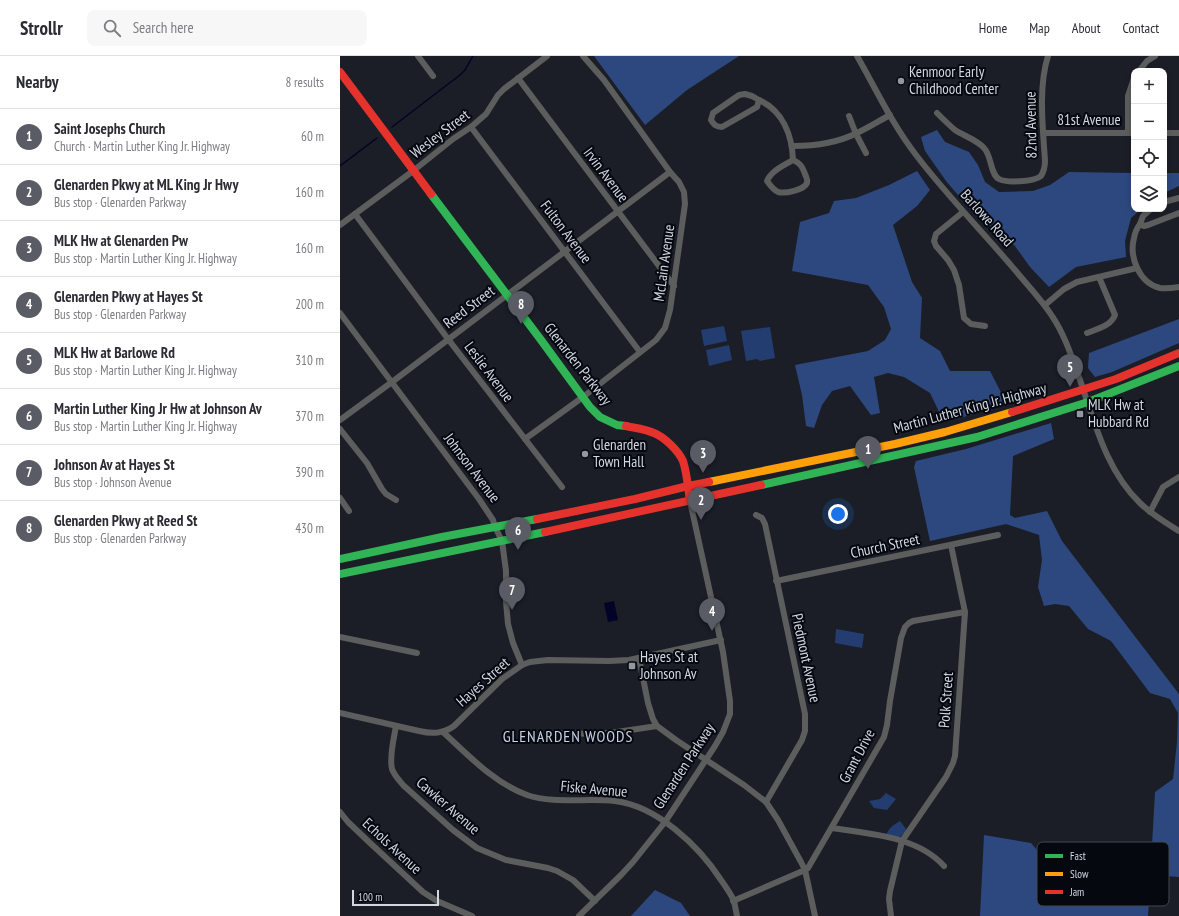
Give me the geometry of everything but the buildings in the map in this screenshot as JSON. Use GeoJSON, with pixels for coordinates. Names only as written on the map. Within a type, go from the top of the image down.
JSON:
{"type":"FeatureCollection","features":[{"type":"Feature","properties":{"kind":"main road","name":"Glenarden Parkway"},"geometry":{"type":"LineString","coordinates":[[340,72],[595,413],[605,420],[617,425],[642,429],[661,436],[675,448],[682,459],[690,501]]}},
{"type":"Feature","properties":{"kind":"main road","name":"Martin Luther King Jr. Highway"},"geometry":{"type":"LineString","coordinates":[[340,559],[442,537],[635,499],[688,486],[730,479],[945,432],[1084,390],[1116,379],[1179,353]]}},
{"type":"Feature","properties":{"kind":"main road","name":"Martin Luther King Jr. Highway"},"geometry":{"type":"LineString","coordinates":[[340,574],[690,501],[977,437],[1088,402],[1179,366]]}},
{"type":"Feature","properties":{"kind":"main road"},"geometry":{"type":"LineString","coordinates":[[892,444],[898,455]]}},
{"type":"Feature","properties":{"kind":"street"},"geometry":{"type":"LineString","coordinates":[[418,56],[433,76]]}},
{"type":"Feature","properties":{"kind":"street","name":"Wesley Street"},"geometry":{"type":"LineString","coordinates":[[340,224],[413,171],[453,139],[472,127],[486,114],[501,92],[547,56]]}},
{"type":"Feature","properties":{"kind":"street","name":"McLain Avenue"},"geometry":{"type":"LineString","coordinates":[[524,439],[583,397],[656,340],[665,328],[674,286],[685,196],[682,187],[604,80],[583,56]]}},
{"type":"Feature","properties":{"kind":"street","name":"Barlowe Road"},"geometry":{"type":"LineString","coordinates":[[857,56],[890,115],[912,150],[964,212],[997,248],[1045,305],[1056,321],[1063,334],[1105,450],[1116,473],[1133,496],[1150,512],[1179,532]]}},
{"type":"Feature","properties":{"kind":"street","name":"82nd Avenue"},"geometry":{"type":"LineString","coordinates":[[937,113],[952,127],[984,148],[990,158],[995,175],[998,178],[1005,181],[1032,180],[1039,177],[1045,168],[1043,90],[1044,67],[1048,56]]}},
{"type":"Feature","properties":{"kind":"street"},"geometry":{"type":"LineString","coordinates":[[1141,68],[1154,56]]}},
{"type":"Feature","properties":{"kind":"street","name":"Irvin Avenue"},"geometry":{"type":"LineString","coordinates":[[518,78],[617,212],[674,286]]}},
{"type":"Feature","properties":{"kind":"street"},"geometry":{"type":"LineString","coordinates":[[1131,85],[1128,96],[1131,133]]}},
{"type":"Feature","properties":{"kind":"street"},"geometry":{"type":"LineString","coordinates":[[759,100],[757,107],[722,128],[716,126],[711,120],[713,113],[739,95],[745,94],[752,96],[768,105],[776,112],[786,127],[793,146],[793,160]]}},
{"type":"Feature","properties":{"kind":"street"},"geometry":{"type":"LineString","coordinates":[[793,146],[821,144],[856,134],[890,115]]}},
{"type":"Feature","properties":{"kind":"street"},"geometry":{"type":"LineString","coordinates":[[849,116],[866,153]]}},
{"type":"Feature","properties":{"kind":"street","name":"Fulton Avenue"},"geometry":{"type":"LineString","coordinates":[[472,127],[640,352]]}},
{"type":"Feature","properties":{"kind":"street","name":"81st Avenue"},"geometry":{"type":"LineString","coordinates":[[1044,133],[1131,133]]}},
{"type":"Feature","properties":{"kind":"street"},"geometry":{"type":"LineString","coordinates":[[1167,133],[1179,133]]}},
{"type":"Feature","properties":{"kind":"street"},"geometry":{"type":"LineString","coordinates":[[793,160],[799,163],[802,167],[807,180],[806,183],[804,186],[795,190],[784,193],[777,192],[767,181],[769,177],[793,160]]}},
{"type":"Feature","properties":{"kind":"street","name":"Reed Street"},"geometry":{"type":"LineString","coordinates":[[340,420],[670,172]]}},
{"type":"Feature","properties":{"kind":"street"},"geometry":{"type":"LineString","coordinates":[[1167,201],[1179,198]]}},
{"type":"Feature","properties":{"kind":"street"},"geometry":{"type":"LineString","coordinates":[[964,212],[936,234],[934,241],[954,270],[959,285],[964,318],[971,324],[985,326]]}},
{"type":"Feature","properties":{"kind":"street"},"geometry":{"type":"LineString","coordinates":[[1148,212],[1143,216],[1135,234],[1133,244],[1134,258],[1137,268],[1145,279],[1153,286],[1164,288],[1179,286]]}},
{"type":"Feature","properties":{"kind":"street"},"geometry":{"type":"LineString","coordinates":[[1140,224],[1144,226],[1148,225],[1179,213]]}},
{"type":"Feature","properties":{"kind":"street","name":"Leslie Avenue"},"geometry":{"type":"LineString","coordinates":[[355,214],[448,339],[562,487]]}},
{"type":"Feature","properties":{"kind":"street"},"geometry":{"type":"LineString","coordinates":[[1045,305],[1068,287],[1083,280],[1137,268]]}},
{"type":"Feature","properties":{"kind":"street"},"geometry":{"type":"LineString","coordinates":[[1087,333],[1110,323],[1115,315],[1099,277]]}},
{"type":"Feature","properties":{"kind":"street","name":"Johnson Avenue"},"geometry":{"type":"LineString","coordinates":[[340,313],[489,512],[502,541],[506,572],[508,624],[522,665]]}},
{"type":"Feature","properties":{"kind":"street"},"geometry":{"type":"LineString","coordinates":[[340,429],[367,463],[382,489],[386,494],[396,500]]}},
{"type":"Feature","properties":{"kind":"street"},"geometry":{"type":"LineString","coordinates":[[1150,512],[1163,487],[1179,477]]}},
{"type":"Feature","properties":{"kind":"street"},"geometry":{"type":"LineString","coordinates":[[340,498],[349,511]]}},
{"type":"Feature","properties":{"kind":"street","name":"Glenarden Parkway"},"geometry":{"type":"LineString","coordinates":[[579,916],[611,886],[633,862],[664,822],[706,760],[723,732],[730,714],[730,701],[720,640],[690,501]]}},
{"type":"Feature","properties":{"kind":"street","name":"Piedmont Avenue"},"geometry":{"type":"LineString","coordinates":[[756,515],[762,518],[765,524],[805,714],[806,726],[802,740],[766,802]]}},
{"type":"Feature","properties":{"kind":"street","name":"Church Street"},"geometry":{"type":"LineString","coordinates":[[776,581],[998,535]]}},
{"type":"Feature","properties":{"kind":"street","name":"Polk Street"},"geometry":{"type":"LineString","coordinates":[[902,841],[944,781],[955,758],[965,612],[951,545]]}},
{"type":"Feature","properties":{"kind":"street","name":"Grant Drive"},"geometry":{"type":"LineString","coordinates":[[805,870],[832,828],[886,732],[897,658],[905,627],[913,621],[965,612]]}},
{"type":"Feature","properties":{"kind":"street"},"geometry":{"type":"LineString","coordinates":[[340,637],[417,653]]}},
{"type":"Feature","properties":{"kind":"street","name":"Hayes Street"},"geometry":{"type":"LineString","coordinates":[[443,732],[454,726],[502,679],[522,665],[530,662],[548,660],[614,661],[639,658],[720,640]]}},
{"type":"Feature","properties":{"kind":"street"},"geometry":{"type":"LineString","coordinates":[[639,658],[648,703],[657,726],[744,785],[766,802],[790,840],[805,870],[815,916]]}},
{"type":"Feature","properties":{"kind":"street"},"geometry":{"type":"LineString","coordinates":[[340,713],[425,733],[443,732]]}},
{"type":"Feature","properties":{"kind":"street","name":"Cawker Avenue"},"geometry":{"type":"LineString","coordinates":[[396,726],[392,761],[392,767],[395,775],[403,785],[453,830],[477,848],[498,857],[514,862],[548,868],[563,874],[573,880],[595,901]]}},
{"type":"Feature","properties":{"kind":"street"},"geometry":{"type":"LineString","coordinates":[[555,733],[598,734],[657,726]]}},
{"type":"Feature","properties":{"kind":"street","name":"Fiske Avenue"},"geometry":{"type":"LineString","coordinates":[[443,732],[491,775],[507,786],[526,794],[539,798],[621,802],[637,808],[664,822],[686,840],[709,863],[733,900],[737,916]]}},
{"type":"Feature","properties":{"kind":"street","name":"Echols Avenue"},"geometry":{"type":"LineString","coordinates":[[340,812],[348,822],[423,892],[472,916]]}},
{"type":"Feature","properties":{"kind":"street"},"geometry":{"type":"LineString","coordinates":[[832,828],[902,841],[924,849],[944,866]]}},
{"type":"Feature","properties":{"kind":"street"},"geometry":{"type":"LineString","coordinates":[[891,916],[889,899],[890,891],[902,841]]}},
{"type":"Feature","properties":{"kind":"street"},"geometry":{"type":"LineString","coordinates":[[733,900],[805,870]]}},
{"type":"Feature","properties":{"kind":"shaded area"},"geometry":{"type":"Polygon","coordinates":[[[594,56],[739,56],[687,90],[645,125],[594,56]]]}},
{"type":"Feature","properties":{"kind":"shaded area"},"geometry":{"type":"Polygon","coordinates":[[[937,130],[945,142],[969,152],[978,165],[985,182],[999,192],[1033,191],[1050,185],[1069,172],[1131,173],[1131,212],[1138,212],[1131,218],[1125,241],[1126,257],[1076,267],[1049,287],[1030,267],[1015,246],[975,215],[946,181],[925,151],[921,137],[937,130]]]}},
{"type":"Feature","properties":{"kind":"shaded area"},"geometry":{"type":"Polygon","coordinates":[[[917,171],[930,190],[917,206],[893,225],[912,282],[922,298],[920,338],[940,351],[950,371],[990,371],[1007,404],[957,419],[943,420],[930,393],[904,377],[888,373],[874,377],[880,413],[871,415],[850,386],[832,391],[822,405],[814,428],[806,426],[802,395],[795,365],[868,351],[885,340],[891,329],[884,307],[868,285],[792,271],[800,222],[829,213],[834,201],[856,198],[889,185],[917,171]]]}},
{"type":"Feature","properties":{"kind":"shaded area"},"geometry":{"type":"Polygon","coordinates":[[[1167,173],[1179,173],[1179,186],[1167,192],[1167,173]]]}},
{"type":"Feature","properties":{"kind":"shaded area"},"geometry":{"type":"Polygon","coordinates":[[[1179,319],[1179,343],[1112,372],[1095,377],[1088,368],[1089,353],[1179,319]]]}},
{"type":"Feature","properties":{"kind":"shaded area"},"geometry":{"type":"Polygon","coordinates":[[[724,326],[727,341],[704,346],[701,330],[724,326]]]}},
{"type":"Feature","properties":{"kind":"shaded area"},"geometry":{"type":"Polygon","coordinates":[[[770,327],[775,358],[760,361],[757,359],[746,361],[741,331],[770,327]]]}},
{"type":"Feature","properties":{"kind":"shaded area"},"geometry":{"type":"Polygon","coordinates":[[[729,345],[732,360],[709,366],[706,350],[729,345]]]}},
{"type":"Feature","properties":{"kind":"shaded area"},"geometry":{"type":"Polygon","coordinates":[[[1051,423],[1054,439],[1013,456],[1010,515],[1015,518],[1047,511],[1062,541],[1179,694],[1179,877],[1169,876],[1169,842],[1152,842],[1155,792],[1173,779],[1178,713],[1170,699],[1150,693],[1111,641],[1088,629],[1069,606],[1055,604],[1044,606],[1038,587],[1042,560],[1039,535],[1006,524],[930,541],[914,467],[916,461],[966,449],[1051,423]]]}},
{"type":"Feature","properties":{"kind":"shaded area"},"geometry":{"type":"Polygon","coordinates":[[[614,601],[618,620],[608,622],[604,603],[614,601]]]}},
{"type":"Feature","properties":{"kind":"shaded area"},"geometry":{"type":"Polygon","coordinates":[[[836,629],[864,634],[862,648],[835,643],[836,629]]]}},
{"type":"Feature","properties":{"kind":"shaded area"},"geometry":{"type":"Polygon","coordinates":[[[886,793],[896,799],[887,810],[874,808],[869,801],[880,799],[886,793]]]}},
{"type":"Feature","properties":{"kind":"shaded area"},"geometry":{"type":"Polygon","coordinates":[[[900,821],[906,829],[898,839],[886,835],[888,830],[900,821]]]}},
{"type":"Feature","properties":{"kind":"shaded area"},"geometry":{"type":"Polygon","coordinates":[[[984,835],[1031,843],[1037,850],[1037,906],[1149,906],[1148,916],[980,916],[984,835]]]}},
{"type":"Feature","properties":{"kind":"shaded area"},"geometry":{"type":"Polygon","coordinates":[[[655,890],[681,903],[690,916],[631,916],[655,890]]]}},
{"type":"Feature","properties":{"kind":"waterway"},"geometry":{"type":"LineString","coordinates":[[392,127],[460,75],[465,70],[473,56]]}},
{"type":"Feature","properties":{"kind":"waterway"},"geometry":{"type":"LineString","coordinates":[[340,166],[377,138]]}},
{"type":"Feature","properties":{"kind":"traffic: fast"},"geometry":{"type":"LineString","coordinates":[[431,194],[590,407],[600,417],[617,425],[626,426]]}},
{"type":"Feature","properties":{"kind":"traffic: fast"},"geometry":{"type":"LineString","coordinates":[[761,485],[977,437],[1088,402],[1179,366]]}},
{"type":"Feature","properties":{"kind":"traffic: fast"},"geometry":{"type":"LineString","coordinates":[[340,559],[442,537],[537,519]]}},
{"type":"Feature","properties":{"kind":"traffic: fast"},"geometry":{"type":"LineString","coordinates":[[340,574],[545,532]]}},
{"type":"Feature","properties":{"kind":"traffic: slow"},"geometry":{"type":"LineString","coordinates":[[709,482],[895,444],[945,432],[1012,412]]}},
{"type":"Feature","properties":{"kind":"traffic: jam"},"geometry":{"type":"LineString","coordinates":[[340,72],[431,194]]}},
{"type":"Feature","properties":{"kind":"traffic: jam"},"geometry":{"type":"LineString","coordinates":[[1012,412],[1116,379],[1179,353]]}},
{"type":"Feature","properties":{"kind":"traffic: jam"},"geometry":{"type":"LineString","coordinates":[[626,426],[654,433],[674,448],[683,461],[690,501]]}},
{"type":"Feature","properties":{"kind":"traffic: jam"},"geometry":{"type":"LineString","coordinates":[[537,519],[709,482]]}},
{"type":"Feature","properties":{"kind":"traffic: jam"},"geometry":{"type":"LineString","coordinates":[[545,532],[761,485]]}},
{"type":"Feature","properties":{"kind":"place","name":"Kenmoor Early Childhood Center"},"geometry":{"type":"Point","coordinates":[901,81]}},
{"type":"Feature","properties":{"kind":"place","name":"Glenarden Pkwy at Reed St"},"geometry":{"type":"Point","coordinates":[521,324]}},
{"type":"Feature","properties":{"kind":"place","name":"MLK Hw at Barlowe Rd"},"geometry":{"type":"Point","coordinates":[1070,387]}},
{"type":"Feature","properties":{"kind":"place","name":"MLK Hw at Hubbard Rd"},"geometry":{"type":"Point","coordinates":[1080,414]}},
{"type":"Feature","properties":{"kind":"place","name":"Glenarden Town Hall"},"geometry":{"type":"Point","coordinates":[585,454]}},
{"type":"Feature","properties":{"kind":"place","name":"Saint Josephs Church"},"geometry":{"type":"Point","coordinates":[868,469]}},
{"type":"Feature","properties":{"kind":"place","name":"MLK Hw at Glenarden Pw"},"geometry":{"type":"Point","coordinates":[703,473]}},
{"type":"Feature","properties":{"kind":"place","name":"Glenarden Pkwy at ML King Jr Hwy"},"geometry":{"type":"Point","coordinates":[701,520]}},
{"type":"Feature","properties":{"kind":"place","name":"Martin Luther King Jr Hw at Johnson Av"},"geometry":{"type":"Point","coordinates":[518,550]}},
{"type":"Feature","properties":{"kind":"place","name":"Johnson Av at Hayes St"},"geometry":{"type":"Point","coordinates":[512,610]}},
{"type":"Feature","properties":{"kind":"place","name":"Glenarden Pkwy at Hayes St"},"geometry":{"type":"Point","coordinates":[712,631]}},
{"type":"Feature","properties":{"kind":"place","name":"Hayes St at Johnson Av"},"geometry":{"type":"Point","coordinates":[632,666]}},
{"type":"Feature","properties":{"kind":"district","name":"GLENARDEN WOODS"},"geometry":{"type":"Point","coordinates":[568,736]}}]}
